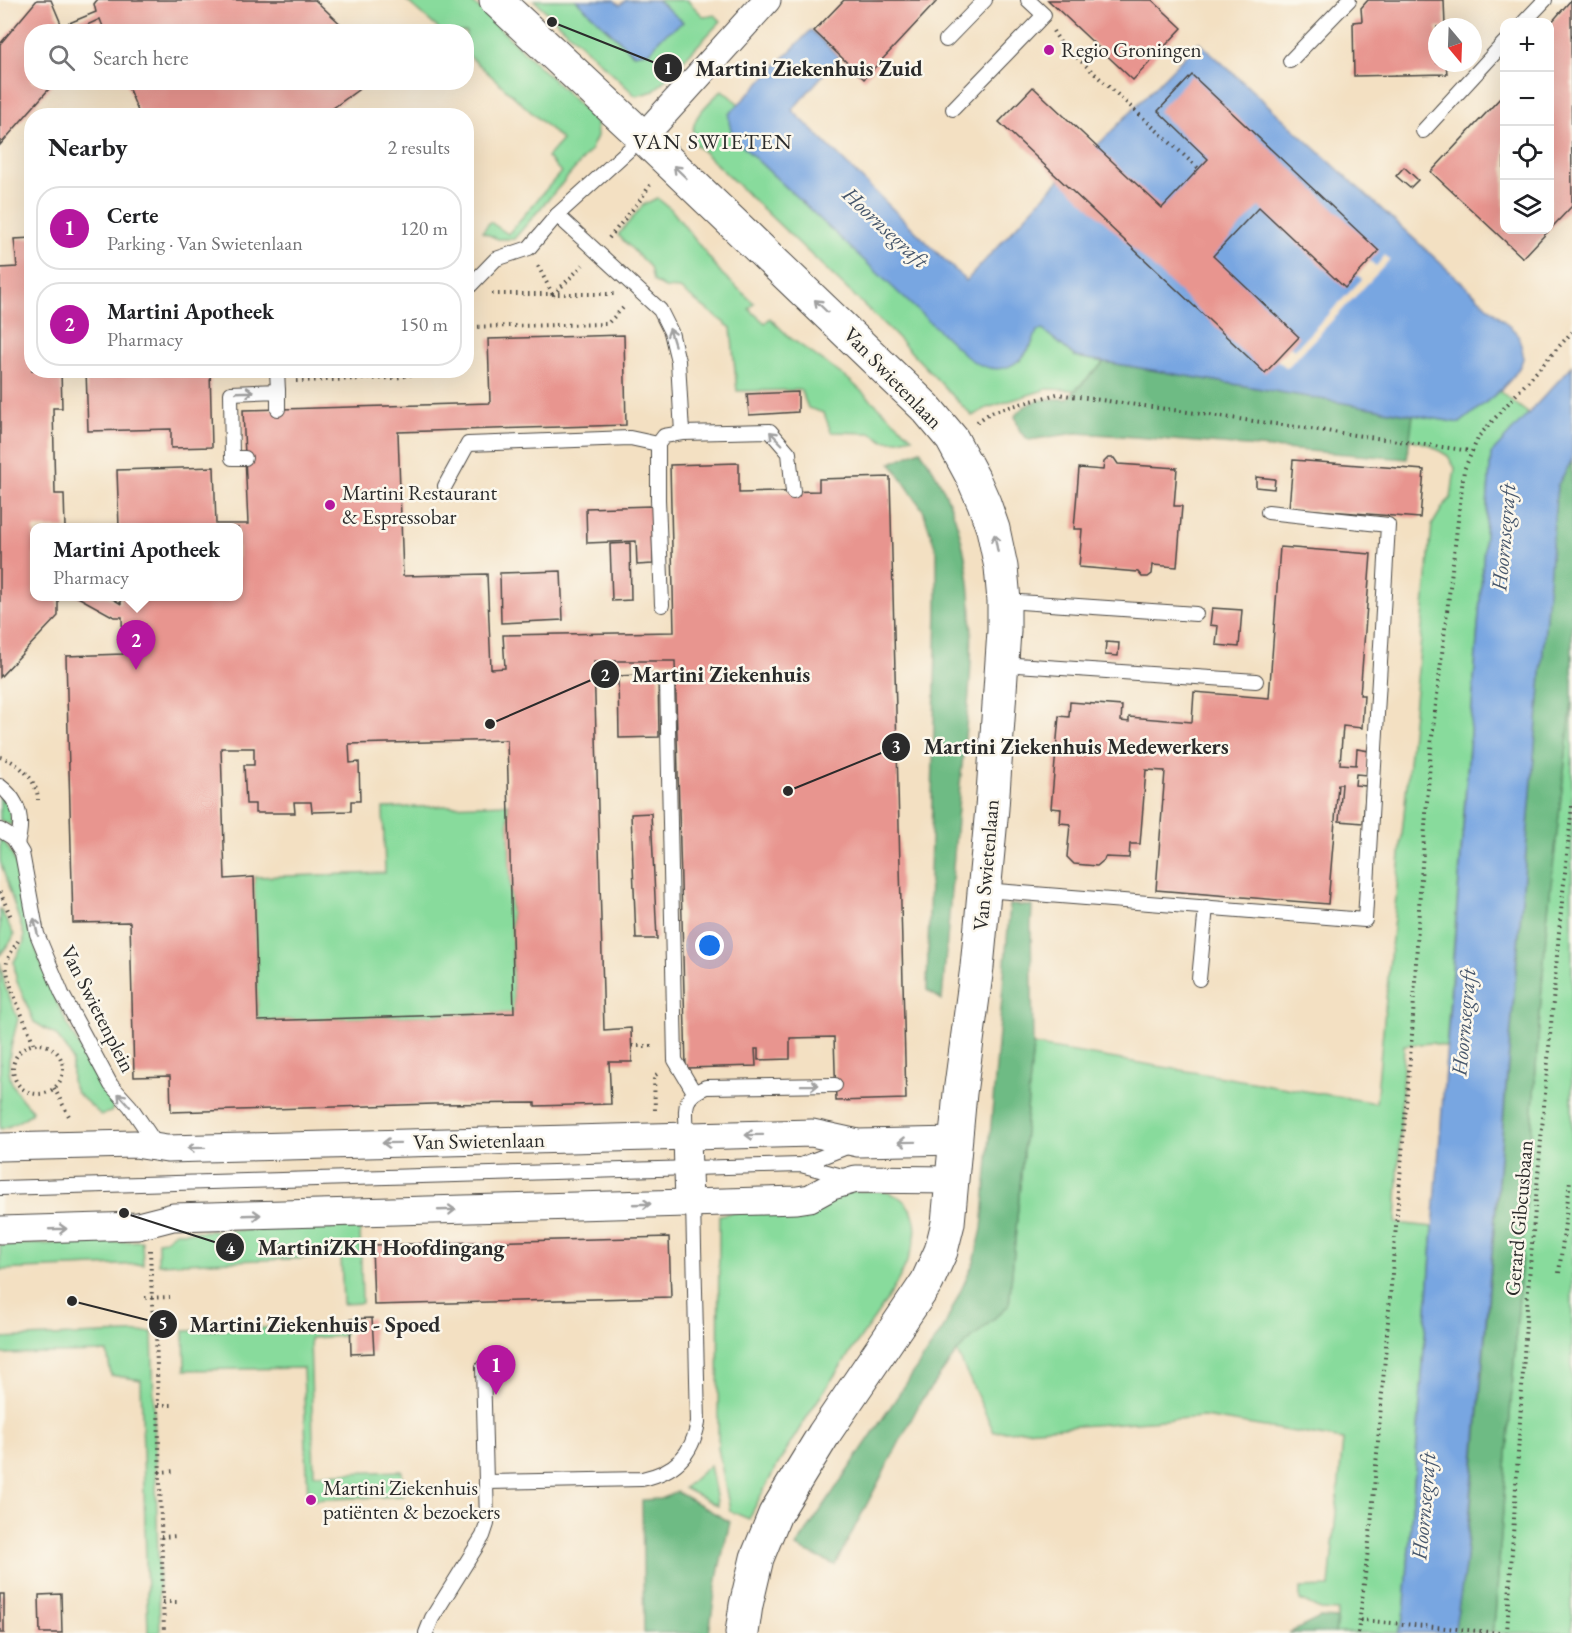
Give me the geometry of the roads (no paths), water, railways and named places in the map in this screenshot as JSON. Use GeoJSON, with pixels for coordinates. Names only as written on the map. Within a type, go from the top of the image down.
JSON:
{"type":"FeatureCollection","features":[{"type":"Feature","properties":{"kind":"street","name":"Van Swietenlaan"},"geometry":{"type":"LineString","coordinates":[[496,0],[655,148],[926,408],[952,439],[973,478],[993,529],[1001,567],[1004,601],[1002,664],[992,808],[977,967],[960,1093],[948,1223],[940,1251],[927,1282],[824,1434],[775,1514],[757,1558],[742,1633]]}},
{"type":"Feature","properties":{"kind":"street"},"geometry":{"type":"LineString","coordinates":[[655,148],[766,0]]}},
{"type":"Feature","properties":{"kind":"street","name":"Van Swietenlaan"},"geometry":{"type":"LineString","coordinates":[[0,1147],[135,1144],[167,1149],[812,1133],[858,1143],[957,1141]]}},
{"type":"Feature","properties":{"kind":"street"},"geometry":{"type":"LineString","coordinates":[[687,1137],[691,1203]]}},
{"type":"Feature","properties":{"kind":"street"},"geometry":{"type":"LineString","coordinates":[[0,1230],[138,1226],[173,1217],[810,1198],[832,1186],[856,1179],[952,1180]]}},
{"type":"Feature","properties":{"kind":"lane"},"geometry":{"type":"LineString","coordinates":[[946,40],[985,0]]}},
{"type":"Feature","properties":{"kind":"lane"},"geometry":{"type":"LineString","coordinates":[[953,109],[1044,15],[1028,0]]}},
{"type":"Feature","properties":{"kind":"lane"},"geometry":{"type":"LineString","coordinates":[[1290,61],[1349,0]]}},
{"type":"Feature","properties":{"kind":"lane"},"geometry":{"type":"LineString","coordinates":[[1528,18],[1545,0]]}},
{"type":"Feature","properties":{"kind":"lane"},"geometry":{"type":"LineString","coordinates":[[1423,131],[1500,47]]}},
{"type":"Feature","properties":{"kind":"lane"},"geometry":{"type":"LineString","coordinates":[[474,282],[496,259],[529,248],[557,215],[655,148]]}},
{"type":"Feature","properties":{"kind":"lane"},"geometry":{"type":"LineString","coordinates":[[557,215],[660,310],[671,332],[678,361],[682,433]]}},
{"type":"Feature","properties":{"kind":"lane"},"geometry":{"type":"LineString","coordinates":[[245,458],[232,458],[231,393],[278,381],[278,409]]}},
{"type":"Feature","properties":{"kind":"lane"},"geometry":{"type":"LineString","coordinates":[[662,605],[658,444],[664,436],[682,433],[770,431],[789,453],[793,492]]}},
{"type":"Feature","properties":{"kind":"lane"},"geometry":{"type":"LineString","coordinates":[[445,486],[468,444],[630,438],[658,444]]}},
{"type":"Feature","properties":{"kind":"lane"},"geometry":{"type":"LineString","coordinates":[[984,890],[1365,920],[1388,525],[1268,512]]}},
{"type":"Feature","properties":{"kind":"lane"},"geometry":{"type":"LineString","coordinates":[[1004,601],[1196,614]]}},
{"type":"Feature","properties":{"kind":"lane"},"geometry":{"type":"LineString","coordinates":[[1002,664],[1256,681]]}},
{"type":"Feature","properties":{"kind":"lane"},"geometry":{"type":"LineString","coordinates":[[667,681],[675,1060],[694,1092]]}},
{"type":"Feature","properties":{"kind":"lane","name":"Van Swietenplein"},"geometry":{"type":"LineString","coordinates":[[0,786],[18,805],[21,831],[17,844],[22,853],[38,934],[62,994],[111,1085],[130,1106],[158,1147]]}},
{"type":"Feature","properties":{"kind":"lane"},"geometry":{"type":"LineString","coordinates":[[0,830],[17,844]]}},
{"type":"Feature","properties":{"kind":"lane"},"geometry":{"type":"LineString","coordinates":[[1199,979],[1206,907]]}},
{"type":"Feature","properties":{"kind":"lane"},"geometry":{"type":"LineString","coordinates":[[687,1137],[687,1101],[694,1092],[706,1087],[835,1085]]}},
{"type":"Feature","properties":{"kind":"lane"},"geometry":{"type":"LineString","coordinates":[[801,1165],[858,1143]]}},
{"type":"Feature","properties":{"kind":"lane"},"geometry":{"type":"LineString","coordinates":[[801,1165],[856,1179]]}},
{"type":"Feature","properties":{"kind":"lane","name":"Van Swietenlaan"},"geometry":{"type":"LineString","coordinates":[[0,1188],[801,1165]]}},
{"type":"Feature","properties":{"kind":"lane"},"geometry":{"type":"LineString","coordinates":[[486,1482],[642,1479],[659,1476],[675,1466],[686,1454],[695,1440],[698,1423],[691,1203]]}},
{"type":"Feature","properties":{"kind":"lane"},"geometry":{"type":"LineString","coordinates":[[426,1633],[436,1611],[483,1536],[487,1524],[483,1367]]}},
{"type":"Feature","properties":{"kind":"water"},"geometry":{"type":"Polygon","coordinates":[[[576,0],[614,0],[620,5],[626,0],[657,0],[683,22],[660,38],[651,51],[634,54],[576,0]]]}},
{"type":"Feature","properties":{"kind":"water","name":"Hoornsegraft"},"geometry":{"type":"Polygon","coordinates":[[[811,30],[839,57],[792,110],[966,281],[1059,180],[1103,140],[1199,42],[1518,334],[1523,355],[1520,367],[1506,385],[1460,423],[1076,357],[1043,330],[1037,331],[1026,353],[1010,366],[1000,369],[979,364],[967,357],[739,143],[732,133],[729,114],[811,30]]]}},
{"type":"Feature","properties":{"kind":"water","name":"Hoornsegraft"},"geometry":{"type":"Polygon","coordinates":[[[1572,366],[1572,460],[1557,486],[1465,1567],[1454,1633],[1398,1633],[1404,1618],[1491,454],[1572,366]]]}},
{"type":"Feature","properties":{"kind":"place","name":"Martini Ziekenhuis Zuid"},"geometry":{"type":"Point","coordinates":[552,22]}},
{"type":"Feature","properties":{"kind":"place","name":"Regio Groningen"},"geometry":{"type":"Point","coordinates":[1049,50]}},
{"type":"Feature","properties":{"kind":"place","name":"Martini Restaurant & Espressobar"},"geometry":{"type":"Point","coordinates":[330,505]}},
{"type":"Feature","properties":{"kind":"place","name":"Martini Apotheek"},"geometry":{"type":"Point","coordinates":[136,670]}},
{"type":"Feature","properties":{"kind":"place","name":"Martini Ziekenhuis"},"geometry":{"type":"Point","coordinates":[490,724]}},
{"type":"Feature","properties":{"kind":"place","name":"Martini Ziekenhuis Medewerkers"},"geometry":{"type":"Point","coordinates":[788,791]}},
{"type":"Feature","properties":{"kind":"place","name":"MartiniZKH Hoofdingang"},"geometry":{"type":"Point","coordinates":[124,1213]}},
{"type":"Feature","properties":{"kind":"place","name":"Martini Ziekenhuis - Spoed"},"geometry":{"type":"Point","coordinates":[72,1301]}},
{"type":"Feature","properties":{"kind":"place","name":"Certe"},"geometry":{"type":"Point","coordinates":[496,1395]}},
{"type":"Feature","properties":{"kind":"place","name":"Martini Ziekenhuis patiënten & bezoekers"},"geometry":{"type":"Point","coordinates":[311,1500]}},
{"type":"Feature","properties":{"kind":"district","name":"VAN SWIETEN"},"geometry":{"type":"Point","coordinates":[713,141]}}]}
